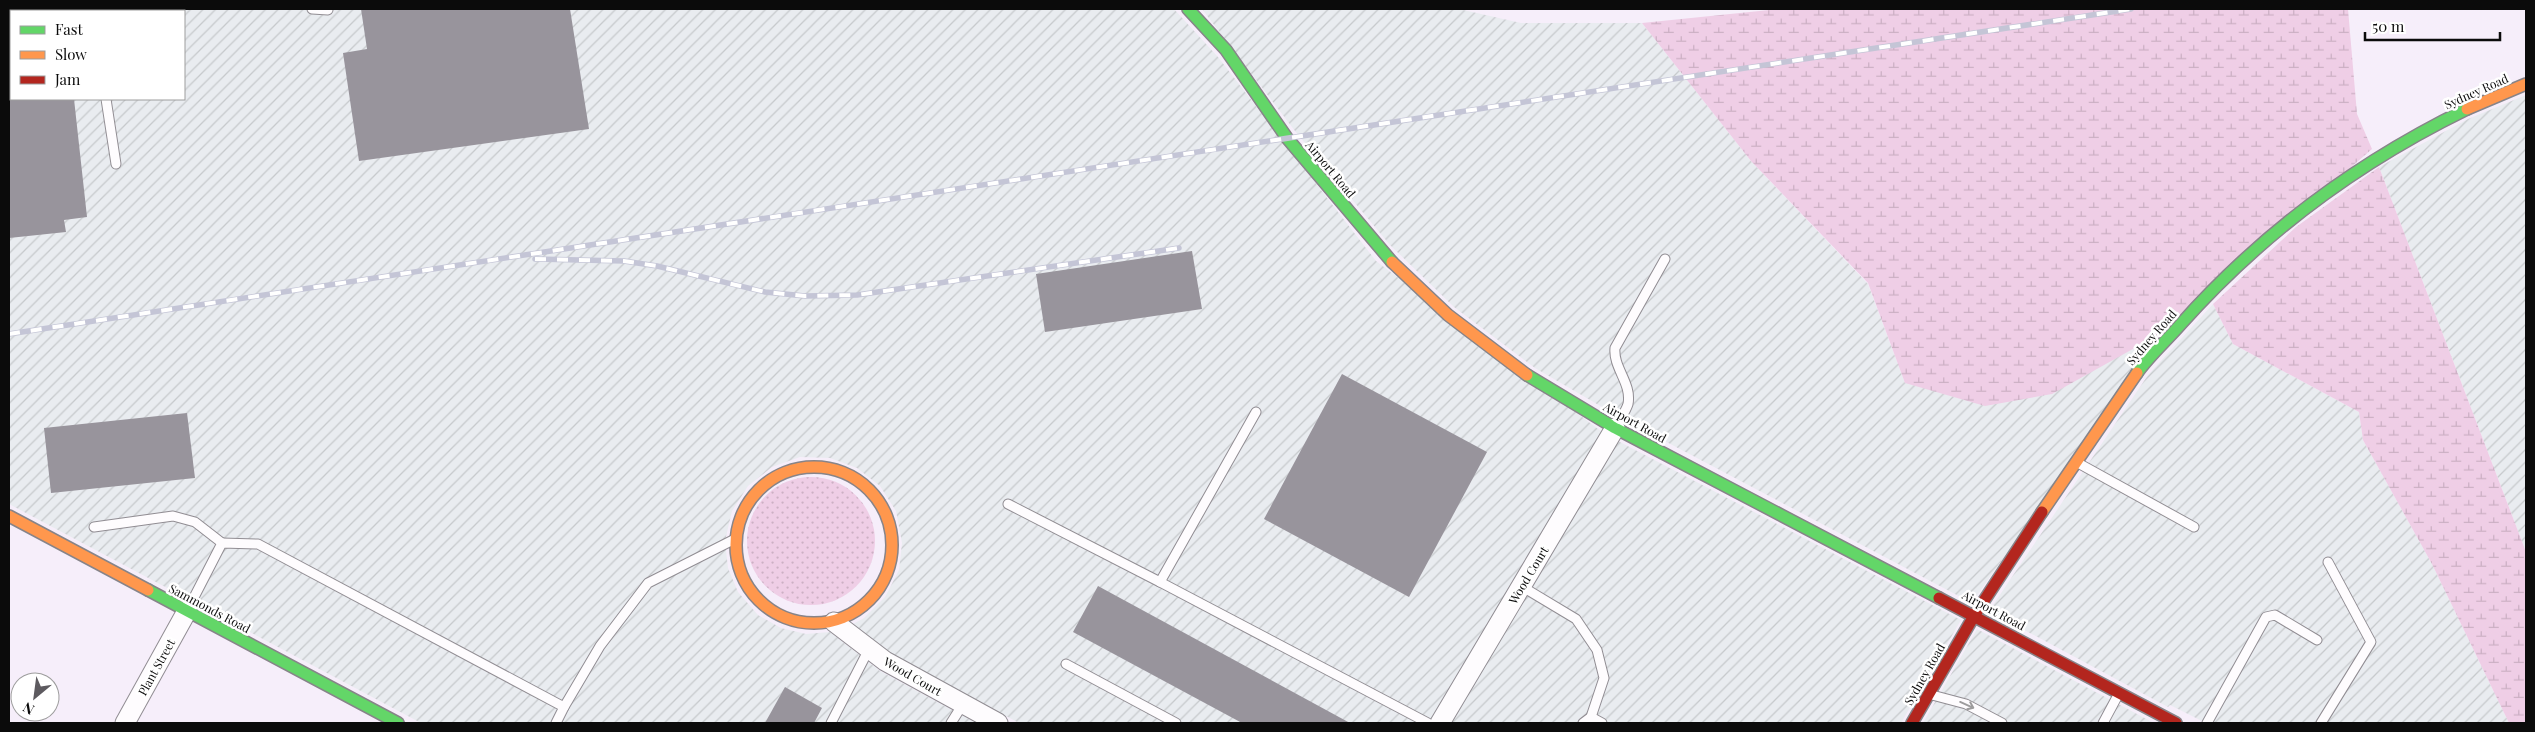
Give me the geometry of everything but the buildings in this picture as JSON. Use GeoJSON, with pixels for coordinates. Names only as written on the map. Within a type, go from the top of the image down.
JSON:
{"type":"FeatureCollection","features":[{"type":"Feature","properties":{"kind":"street","name":"Airport Road"},"geometry":{"type":"LineString","coordinates":[[1188,9],[1226,50],[1287,138],[1383,253],[1448,315],[1529,377],[1616,428],[2176,723]]}},
{"type":"Feature","properties":{"kind":"street","name":"Sydney Road"},"geometry":{"type":"LineString","coordinates":[[1912,723],[1974,616],[2075,461],[2140,369],[2208,292],[2291,218],[2374,159],[2464,110],[2526,84]]}},
{"type":"Feature","properties":{"kind":"street","name":"Wood Court"},"geometry":{"type":"LineString","coordinates":[[1440,723],[1616,428]]}},
{"type":"Feature","properties":{"kind":"street"},"geometry":{"type":"LineString","coordinates":[[802,467],[829,468],[853,477],[874,494],[887,517],[893,543],[889,569],[877,593],[871,599],[858,611],[834,622],[809,624],[784,618],[763,606],[746,587],[737,564],[735,539],[741,513],[756,491],[777,475],[802,467]]}},
{"type":"Feature","properties":{"kind":"street","name":"Sammonds Road"},"geometry":{"type":"LineString","coordinates":[[9,516],[398,723]]}},
{"type":"Feature","properties":{"kind":"street","name":"Plant Street"},"geometry":{"type":"LineString","coordinates":[[125,723],[187,611]]}},
{"type":"Feature","properties":{"kind":"street","name":"Wood Court"},"geometry":{"type":"LineString","coordinates":[[834,622],[885,661],[998,723]]}},
{"type":"Feature","properties":{"kind":"lane"},"geometry":{"type":"LineString","coordinates":[[312,9],[328,10]]}},
{"type":"Feature","properties":{"kind":"lane"},"geometry":{"type":"LineString","coordinates":[[106,100],[116,164]]}},
{"type":"Feature","properties":{"kind":"lane"},"geometry":{"type":"LineString","coordinates":[[1616,428],[1628,405],[1628,390],[1615,362],[1615,348],[1665,259]]}},
{"type":"Feature","properties":{"kind":"lane"},"geometry":{"type":"LineString","coordinates":[[1160,582],[1256,412]]}},
{"type":"Feature","properties":{"kind":"lane"},"geometry":{"type":"LineString","coordinates":[[2075,461],[2194,528]]}},
{"type":"Feature","properties":{"kind":"lane"},"geometry":{"type":"LineString","coordinates":[[1008,504],[1428,723]]}},
{"type":"Feature","properties":{"kind":"lane"},"geometry":{"type":"LineString","coordinates":[[94,527],[173,516],[194,522],[222,543],[258,544],[564,707]]}},
{"type":"Feature","properties":{"kind":"lane"},"geometry":{"type":"LineString","coordinates":[[556,723],[600,646],[648,583],[735,539]]}},
{"type":"Feature","properties":{"kind":"lane"},"geometry":{"type":"LineString","coordinates":[[187,611],[222,543]]}},
{"type":"Feature","properties":{"kind":"lane"},"geometry":{"type":"LineString","coordinates":[[2321,723],[2371,642],[2328,562]]}},
{"type":"Feature","properties":{"kind":"lane"},"geometry":{"type":"LineString","coordinates":[[1522,586],[1576,619],[1597,650],[1604,678],[1591,717],[1582,723]]}},
{"type":"Feature","properties":{"kind":"lane"},"geometry":{"type":"LineString","coordinates":[[2207,723],[2266,616],[2275,615],[2317,640]]}},
{"type":"Feature","properties":{"kind":"lane"},"geometry":{"type":"LineString","coordinates":[[831,723],[869,649]]}},
{"type":"Feature","properties":{"kind":"lane"},"geometry":{"type":"LineString","coordinates":[[1066,664],[1176,723]]}},
{"type":"Feature","properties":{"kind":"lane"},"geometry":{"type":"LineString","coordinates":[[2103,723],[2120,693]]}},
{"type":"Feature","properties":{"kind":"lane"},"geometry":{"type":"LineString","coordinates":[[1929,694],[1966,704],[2002,723]]}},
{"type":"Feature","properties":{"kind":"lane"},"geometry":{"type":"LineString","coordinates":[[951,723],[963,704]]}},
{"type":"Feature","properties":{"kind":"lane"},"geometry":{"type":"LineString","coordinates":[[1591,717],[1602,723]]}},
{"type":"Feature","properties":{"kind":"shaded area"},"geometry":{"type":"Polygon","coordinates":[[[9,9],[1174,9],[1218,57],[1376,261],[1602,432],[1429,723],[1019,723],[891,653],[853,624],[864,618],[885,597],[899,570],[902,543],[896,511],[880,486],[857,468],[830,458],[800,457],[772,467],[748,486],[732,511],[725,541],[728,568],[738,592],[758,615],[781,628],[806,634],[830,632],[880,671],[976,723],[421,723],[9,504],[9,9]]]}},
{"type":"Feature","properties":{"kind":"shaded area"},"geometry":{"type":"Polygon","coordinates":[[[1202,9],[1459,9],[1521,23],[1642,23],[1751,161],[1868,284],[1905,383],[2158,335],[1972,603],[1621,418],[1535,368],[1454,307],[1390,245],[1295,131],[1202,9]]]}},
{"type":"Feature","properties":{"kind":"shaded area"},"geometry":{"type":"Polygon","coordinates":[[[2526,95],[2526,552],[2379,167],[2468,119],[2526,95]]]}},
{"type":"Feature","properties":{"kind":"shaded area"},"geometry":{"type":"Polygon","coordinates":[[[2213,304],[2233,344],[2359,412],[2363,440],[2432,564],[2509,723],[2206,723],[2170,705],[2168,707],[1989,611],[2148,375],[2213,304]]]}},
{"type":"Feature","properties":{"kind":"shaded area"},"geometry":{"type":"Polygon","coordinates":[[[1618,441],[1961,620],[1901,723],[1451,723],[1618,441]]]}},
{"type":"Feature","properties":{"kind":"shaded area"},"geometry":{"type":"Polygon","coordinates":[[[1977,629],[2154,723],[1923,723],[1977,629]]]}},
{"type":"Feature","properties":{"kind":"green space"},"geometry":{"type":"Polygon","coordinates":[[[1779,9],[2348,9],[2357,114],[2372,149],[2158,335],[2052,394],[1985,406],[1905,383],[1868,283],[1751,161],[1642,23],[1779,9]]]}},
{"type":"Feature","properties":{"kind":"green space"},"geometry":{"type":"Polygon","coordinates":[[[2379,167],[2526,552],[2526,723],[2509,723],[2432,564],[2363,440],[2359,412],[2233,344],[2213,304],[2296,227],[2379,167]]]}},
{"type":"Feature","properties":{"kind":"green space"},"geometry":{"type":"Polygon","coordinates":[[[811,477],[835,482],[856,496],[870,517],[875,541],[870,565],[856,586],[835,600],[811,605],[787,600],[766,586],[752,565],[747,541],[752,517],[766,496],[787,482],[811,477]]]}},
{"type":"Feature","properties":{"kind":"railway"},"geometry":{"type":"LineString","coordinates":[[9,334],[2131,9]]}},
{"type":"Feature","properties":{"kind":"railway"},"geometry":{"type":"LineString","coordinates":[[535,259],[624,261],[657,266],[765,292],[805,296],[857,295],[1179,248]]}},
{"type":"Feature","properties":{"kind":"traffic: fast"},"geometry":{"type":"LineString","coordinates":[[1188,9],[1226,50],[1287,138],[1392,262]]}},
{"type":"Feature","properties":{"kind":"traffic: fast"},"geometry":{"type":"LineString","coordinates":[[2137,373],[2211,292],[2277,231],[2349,177],[2387,152],[2467,109]]}},
{"type":"Feature","properties":{"kind":"traffic: fast"},"geometry":{"type":"LineString","coordinates":[[1527,375],[1615,428],[1939,598]]}},
{"type":"Feature","properties":{"kind":"traffic: fast"},"geometry":{"type":"LineString","coordinates":[[148,590],[398,723]]}},
{"type":"Feature","properties":{"kind":"traffic: slow"},"geometry":{"type":"LineString","coordinates":[[2467,109],[2526,84]]}},
{"type":"Feature","properties":{"kind":"traffic: slow"},"geometry":{"type":"LineString","coordinates":[[1392,262],[1448,315],[1527,375]]}},
{"type":"Feature","properties":{"kind":"traffic: slow"},"geometry":{"type":"LineString","coordinates":[[2042,512],[2137,373]]}},
{"type":"Feature","properties":{"kind":"traffic: slow"},"geometry":{"type":"LineString","coordinates":[[806,467],[822,467],[837,470],[851,476],[864,484],[875,495],[889,522],[892,545],[891,560],[883,582],[875,595],[864,606],[837,620],[822,623],[806,623],[791,620],[777,614],[764,606],[753,595],[739,568],[736,553],[736,537],[739,522],[745,508],[753,495],[764,484],[791,470],[806,467]]}},
{"type":"Feature","properties":{"kind":"traffic: slow"},"geometry":{"type":"LineString","coordinates":[[9,516],[148,590]]}},
{"type":"Feature","properties":{"kind":"traffic: jam"},"geometry":{"type":"LineString","coordinates":[[1912,723],[1974,616],[2042,512]]}},
{"type":"Feature","properties":{"kind":"traffic: jam"},"geometry":{"type":"LineString","coordinates":[[1939,598],[2176,723]]}}]}
